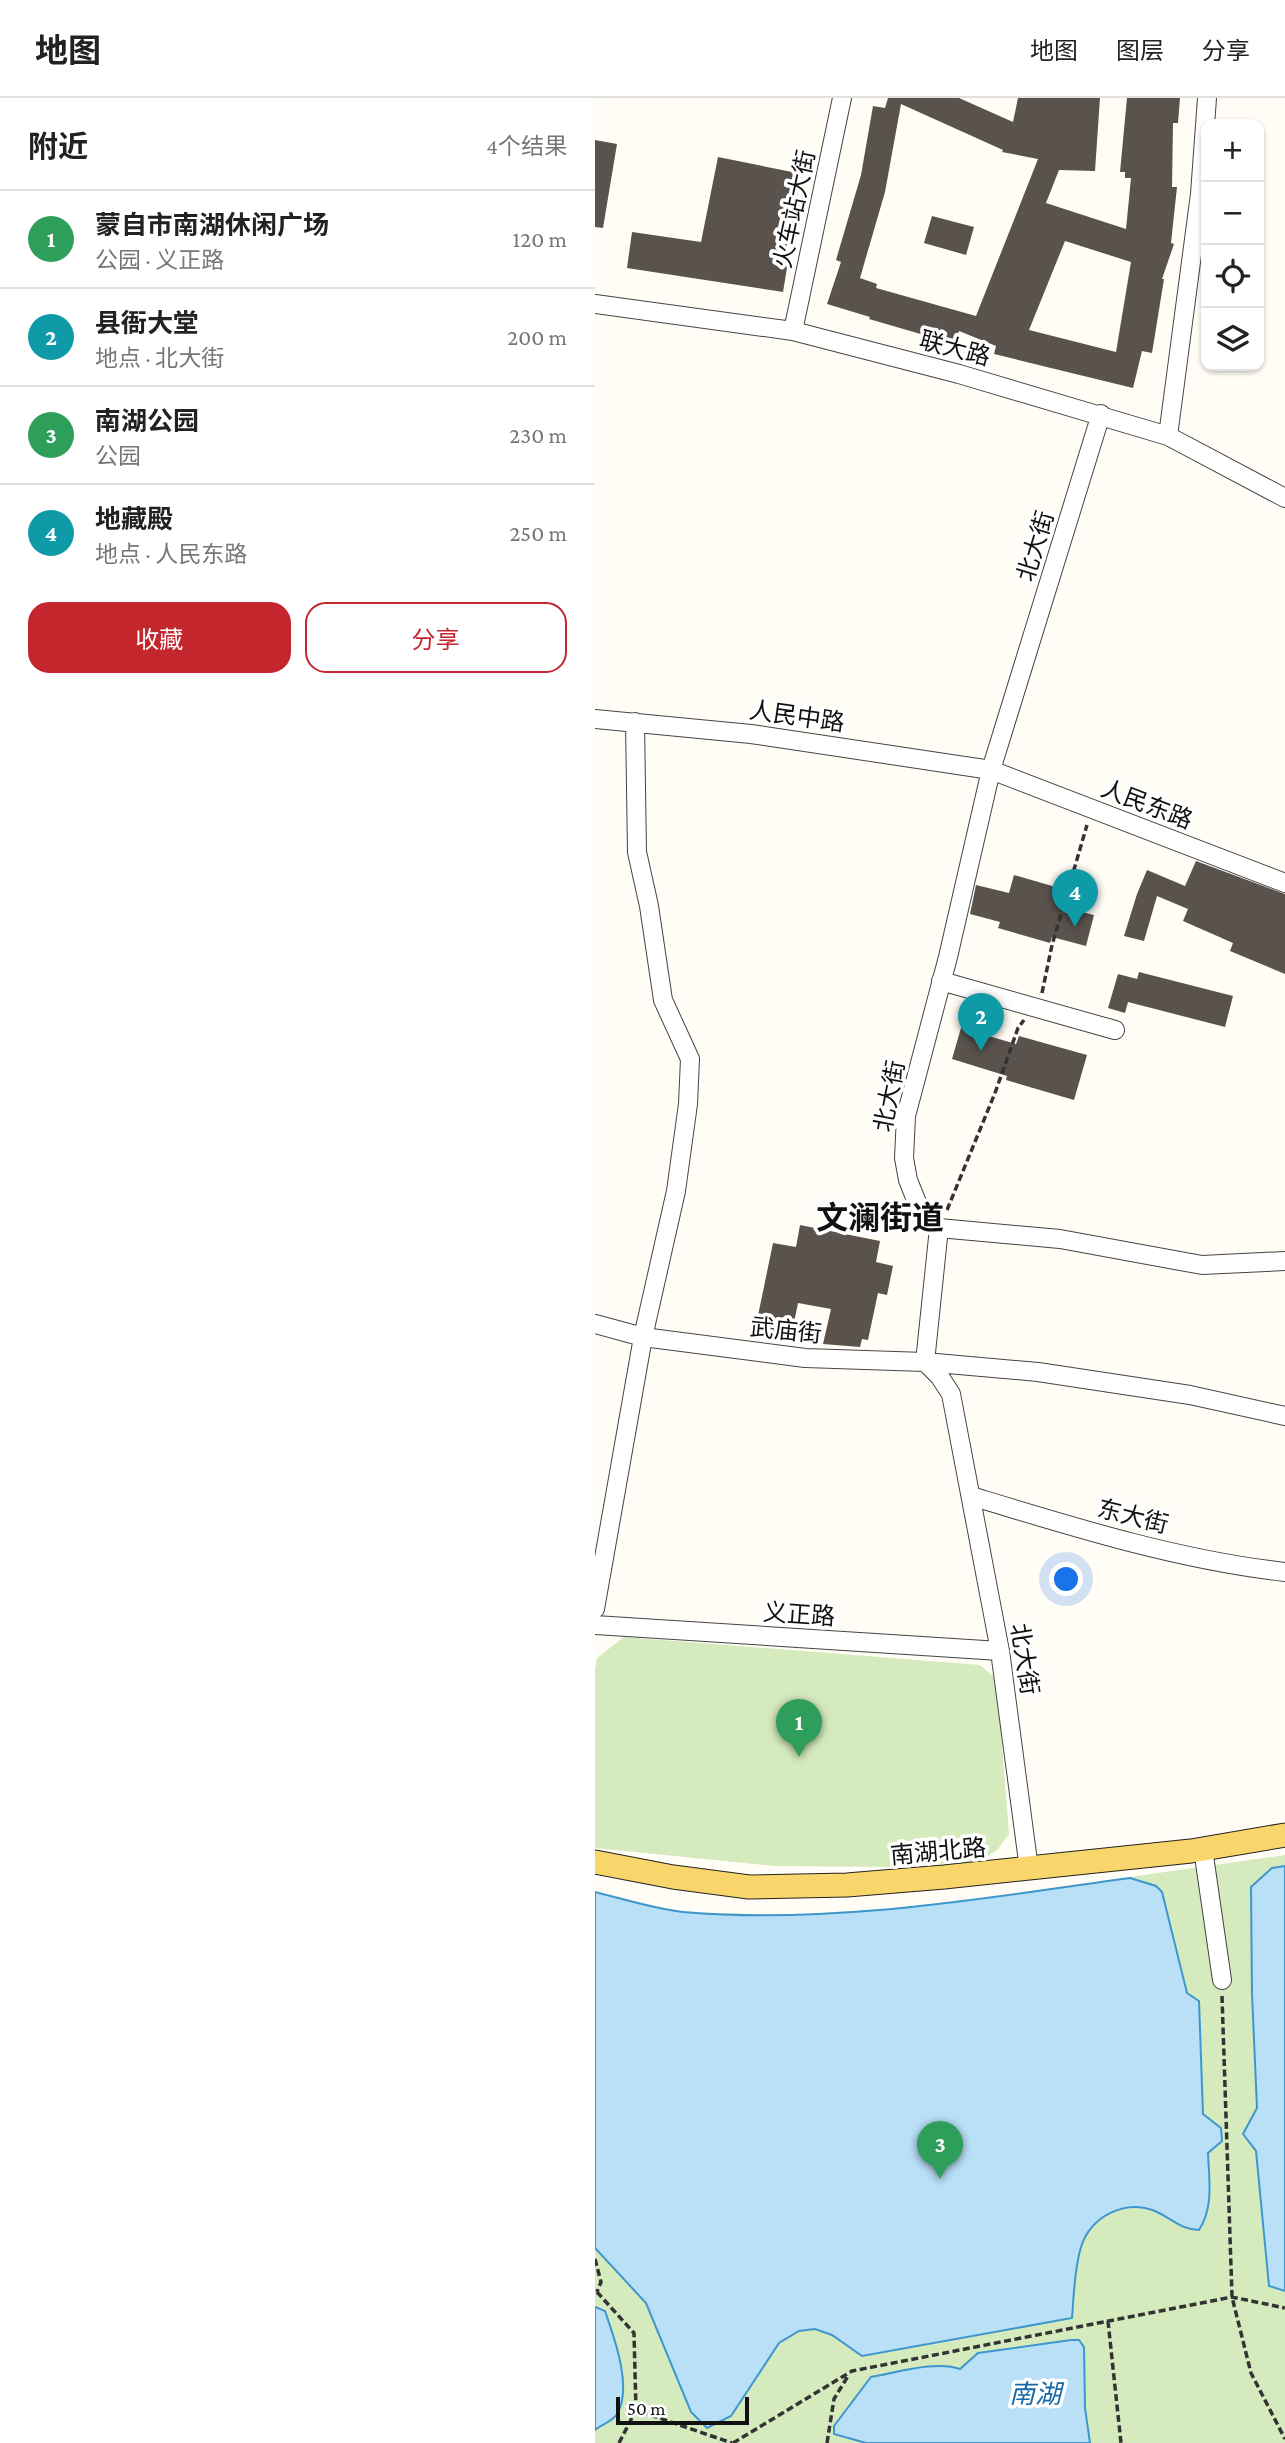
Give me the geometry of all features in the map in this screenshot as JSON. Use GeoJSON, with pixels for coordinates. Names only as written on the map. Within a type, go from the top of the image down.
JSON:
{"type":"FeatureCollection","features":[{"type":"Feature","properties":{"kind":"main road","name":"南湖北路"},"geometry":{"type":"LineString","coordinates":[[595,1862],[673,1877],[749,1886],[847,1885],[1029,1869],[1203,1849],[1285,1835]]}},
{"type":"Feature","properties":{"kind":"street","name":"火车站大街"},"geometry":{"type":"LineString","coordinates":[[793,331],[842,98]]}},
{"type":"Feature","properties":{"kind":"street"},"geometry":{"type":"LineString","coordinates":[[1168,436],[1200,194],[1207,98]]}},
{"type":"Feature","properties":{"kind":"street","name":"联大路"},"geometry":{"type":"LineString","coordinates":[[595,304],[793,331],[959,374],[1168,436],[1285,498]]}},
{"type":"Feature","properties":{"kind":"street","name":"北大街"},"geometry":{"type":"LineString","coordinates":[[939,1228],[918,1205],[908,1180],[904,1158],[906,1116],[991,770],[1101,414]]}},
{"type":"Feature","properties":{"kind":"street","name":"人民中路"},"geometry":{"type":"LineString","coordinates":[[595,719],[764,736],[991,770]]}},
{"type":"Feature","properties":{"kind":"street"},"geometry":{"type":"LineString","coordinates":[[595,1609],[643,1337],[676,1191],[688,1104],[690,1059],[663,999],[649,906],[637,852],[635,722]]}},
{"type":"Feature","properties":{"kind":"street","name":"人民东路"},"geometry":{"type":"LineString","coordinates":[[991,770],[1285,883]]}},
{"type":"Feature","properties":{"kind":"street"},"geometry":{"type":"LineString","coordinates":[[941,981],[1115,1030]]}},
{"type":"Feature","properties":{"kind":"street"},"geometry":{"type":"LineString","coordinates":[[925,1362],[939,1228],[1060,1239],[1202,1265],[1285,1261]]}},
{"type":"Feature","properties":{"kind":"street","name":"武庙街"},"geometry":{"type":"LineString","coordinates":[[595,1324],[643,1337],[805,1359],[925,1362],[1038,1372],[1190,1395],[1285,1416]]}},
{"type":"Feature","properties":{"kind":"street","name":"北大街"},"geometry":{"type":"LineString","coordinates":[[925,1362],[940,1377],[951,1394],[1000,1651],[1029,1869]]}},
{"type":"Feature","properties":{"kind":"street","name":"东大街"},"geometry":{"type":"LineString","coordinates":[[971,1496],[1052,1521],[1170,1551],[1285,1572]]}},
{"type":"Feature","properties":{"kind":"street","name":"义正路"},"geometry":{"type":"LineString","coordinates":[[595,1625],[1000,1651]]}},
{"type":"Feature","properties":{"kind":"street"},"geometry":{"type":"LineString","coordinates":[[1203,1849],[1222,1980]]}},
{"type":"Feature","properties":{"kind":"path"},"geometry":{"type":"LineString","coordinates":[[1222,1980],[1232,2297],[1251,2373],[1285,2439]]}},
{"type":"Feature","properties":{"kind":"path"},"geometry":{"type":"LineString","coordinates":[[595,2259],[601,2282],[596,2292],[634,2333],[636,2410],[619,2443]]}},
{"type":"Feature","properties":{"kind":"path"},"geometry":{"type":"LineString","coordinates":[[636,2410],[733,2443],[850,2372],[1232,2297],[1285,2308]]}},
{"type":"Feature","properties":{"kind":"path"},"geometry":{"type":"LineString","coordinates":[[1108,2321],[1121,2443]]}},
{"type":"Feature","properties":{"kind":"path"},"geometry":{"type":"LineString","coordinates":[[827,2443],[834,2399],[850,2372]]}},
{"type":"Feature","properties":{"kind":"green space"},"geometry":{"type":"Polygon","coordinates":[[[624,1637],[980,1665],[997,1680],[1009,1834],[997,1850],[981,1861],[890,1867],[775,1866],[595,1848],[595,1670],[597,1658],[624,1637]]]}},
{"type":"Feature","properties":{"kind":"green space","name":"南湖"},"geometry":{"type":"Polygon","coordinates":[[[1285,1855],[1285,2443],[595,2443],[595,1892],[681,1912],[797,1915],[887,1909],[982,1898],[1285,1855]]]}},
{"type":"Feature","properties":{"kind":"water"},"geometry":{"type":"Polygon","coordinates":[[[1285,1866],[1285,2291],[1269,2286],[1256,2151],[1243,2134],[1257,2108],[1251,1887],[1272,1868],[1285,1866]]]}},
{"type":"Feature","properties":{"kind":"water","name":"南湖"},"geometry":{"type":"Polygon","coordinates":[[[1130,1878],[1156,1886],[1162,1892],[1187,1993],[1199,2001],[1203,2114],[1221,2128],[1222,2141],[1208,2153],[1209,2202],[1199,2230],[1187,2228],[1144,2208],[1121,2209],[1101,2219],[1086,2236],[1081,2247],[1072,2318],[862,2356],[832,2335],[815,2329],[799,2331],[779,2343],[731,2416],[707,2428],[691,2412],[646,2303],[595,2248],[595,1892],[683,1912],[795,1915],[964,1901],[1130,1878]]]}},
{"type":"Feature","properties":{"kind":"water"},"geometry":{"type":"Polygon","coordinates":[[[595,2307],[605,2311],[609,2322],[620,2362],[623,2391],[617,2414],[595,2430],[595,2307]]]}},
{"type":"Feature","properties":{"kind":"water","name":"南湖"},"geometry":{"type":"Polygon","coordinates":[[[1079,2340],[1084,2347],[1085,2408],[1090,2443],[866,2443],[834,2434],[834,2426],[871,2377],[939,2366],[960,2369],[978,2353],[1079,2340]]]}},
{"type":"Feature","properties":{"kind":"building"},"geometry":{"type":"Polygon","coordinates":[[[888,98],[959,98],[1013,122],[1018,98],[1100,98],[1095,171],[1059,170],[1046,203],[1126,229],[1131,178],[1125,178],[1125,172],[1120,172],[1127,98],[1180,98],[1178,123],[1173,123],[1172,187],[1177,187],[1171,243],[1174,244],[1162,279],[1152,353],[1142,351],[1133,388],[994,354],[996,346],[959,331],[955,344],[827,304],[841,262],[836,260],[861,175],[873,106],[885,108],[888,98]],[[901,104],[885,192],[860,278],[877,284],[876,288],[976,316],[1038,159],[1002,152],[1003,150],[901,104]],[[1065,241],[1029,330],[1116,352],[1131,262],[1065,241]]]}},
{"type":"Feature","properties":{"kind":"building"},"geometry":{"type":"Polygon","coordinates":[[[595,140],[617,144],[603,228],[595,227],[595,140]]]}},
{"type":"Feature","properties":{"kind":"building"},"geometry":{"type":"Polygon","coordinates":[[[718,157],[802,174],[785,255],[789,256],[783,292],[627,268],[632,232],[701,242],[718,157]]]}},
{"type":"Feature","properties":{"kind":"building"},"geometry":{"type":"Polygon","coordinates":[[[932,216],[974,227],[966,255],[924,243],[932,216]]]}},
{"type":"Feature","properties":{"kind":"building"},"geometry":{"type":"Polygon","coordinates":[[[1196,861],[1285,894],[1285,974],[1230,951],[1233,943],[1183,921],[1188,909],[1157,896],[1144,941],[1124,936],[1147,870],[1185,886],[1196,861]]]}},
{"type":"Feature","properties":{"kind":"building"},"geometry":{"type":"Polygon","coordinates":[[[1014,875],[1066,890],[1061,907],[1094,915],[1086,946],[1052,937],[1050,943],[998,928],[1000,922],[970,914],[976,885],[1009,893],[1014,875]]]}},
{"type":"Feature","properties":{"kind":"building"},"geometry":{"type":"Polygon","coordinates":[[[1139,972],[1233,996],[1225,1027],[1128,1002],[1125,1013],[1108,1008],[1118,974],[1137,979],[1139,972]]]}},
{"type":"Feature","properties":{"kind":"building"},"geometry":{"type":"Polygon","coordinates":[[[961,1028],[1016,1044],[1019,1036],[1087,1055],[1074,1100],[1006,1080],[1007,1076],[952,1059],[961,1028]]]}},
{"type":"Feature","properties":{"kind":"building"},"geometry":{"type":"Polygon","coordinates":[[[800,1225],[880,1241],[876,1262],[893,1266],[887,1295],[878,1293],[868,1340],[862,1339],[860,1347],[823,1344],[831,1309],[798,1303],[790,1342],[754,1335],[773,1243],[796,1247],[800,1225]]]}},
{"type":"Feature","properties":{"kind":"place","name":"地藏殿"},"geometry":{"type":"Point","coordinates":[1075,927]}},
{"type":"Feature","properties":{"kind":"place","name":"县衙大堂"},"geometry":{"type":"Point","coordinates":[981,1051]}},
{"type":"Feature","properties":{"kind":"place","name":"蒙自市南湖休闲广场"},"geometry":{"type":"Point","coordinates":[799,1757]}},
{"type":"Feature","properties":{"kind":"place","name":"南湖公园"},"geometry":{"type":"Point","coordinates":[940,2179]}},
{"type":"Feature","properties":{"kind":"district","name":"文澜街道"},"geometry":{"type":"Point","coordinates":[880,1218]}}]}
